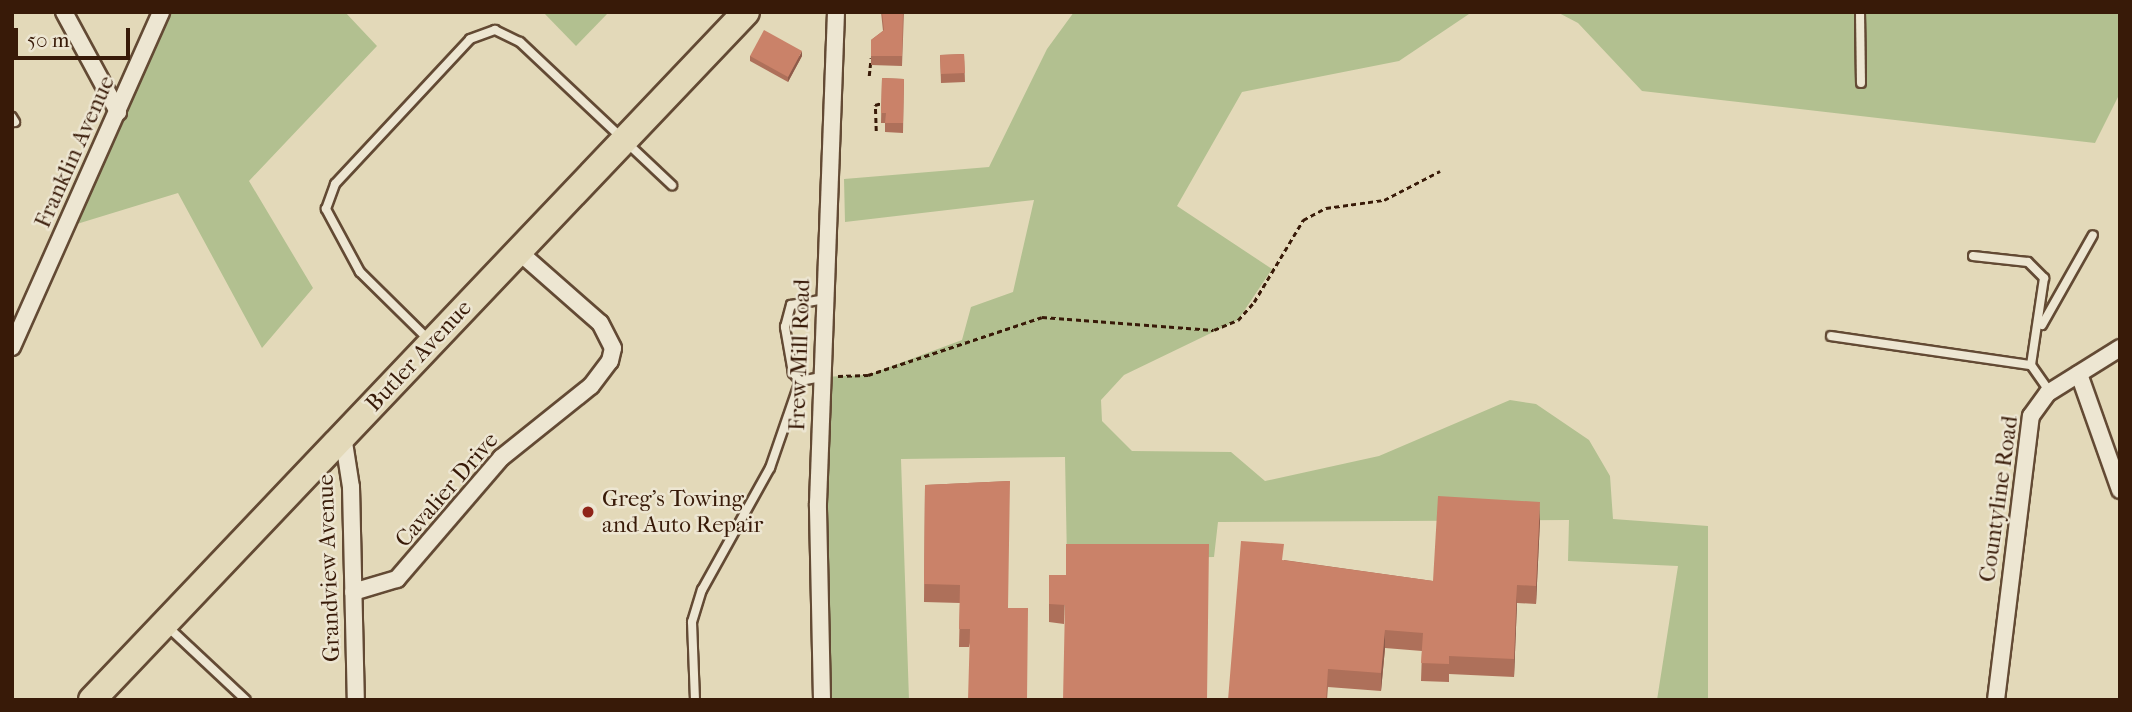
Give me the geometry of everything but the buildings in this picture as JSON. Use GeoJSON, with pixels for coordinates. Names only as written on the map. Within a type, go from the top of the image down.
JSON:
{"type":"FeatureCollection","features":[{"type":"Feature","properties":{"kind":"main road","name":"Butler Avenue"},"geometry":{"type":"LineString","coordinates":[[92,700],[746,12]]}},
{"type":"Feature","properties":{"kind":"street"},"geometry":{"type":"LineString","coordinates":[[64,12],[118,112]]}},
{"type":"Feature","properties":{"kind":"street","name":"Franklin Avenue"},"geometry":{"type":"LineString","coordinates":[[14,338],[161,12]]}},
{"type":"Feature","properties":{"kind":"street","name":"Frew Mill Road"},"geometry":{"type":"LineString","coordinates":[[822,700],[821,377],[836,12]]}},
{"type":"Feature","properties":{"kind":"street","name":"Cavalier Drive"},"geometry":{"type":"LineString","coordinates":[[354,592],[397,579],[501,458],[591,386],[610,361],[613,348],[600,323],[518,251]]}},
{"type":"Feature","properties":{"kind":"street","name":"Countyline Road"},"geometry":{"type":"LineString","coordinates":[[1996,700],[2027,430],[2050,392],[2120,348]]}},
{"type":"Feature","properties":{"kind":"street"},"geometry":{"type":"LineString","coordinates":[[2079,374],[2120,490]]}},
{"type":"Feature","properties":{"kind":"street","name":"Grandview Avenue"},"geometry":{"type":"LineString","coordinates":[[343,436],[354,592],[356,700]]}},
{"type":"Feature","properties":{"kind":"lane"},"geometry":{"type":"LineString","coordinates":[[1860,12],[1861,83]]}},
{"type":"Feature","properties":{"kind":"lane"},"geometry":{"type":"LineString","coordinates":[[431,342],[360,272],[326,209],[335,184],[390,119],[422,95],[470,39],[495,30],[520,42],[673,185]]}},
{"type":"Feature","properties":{"kind":"lane"},"geometry":{"type":"LineString","coordinates":[[2040,328],[2093,234]]}},
{"type":"Feature","properties":{"kind":"lane"},"geometry":{"type":"LineString","coordinates":[[1973,256],[2038,268],[2044,278],[2040,328],[2031,365]]}},
{"type":"Feature","properties":{"kind":"lane"},"geometry":{"type":"LineString","coordinates":[[800,381],[793,373],[787,309],[824,299]]}},
{"type":"Feature","properties":{"kind":"lane"},"geometry":{"type":"LineString","coordinates":[[1831,336],[2031,365],[2050,392]]}},
{"type":"Feature","properties":{"kind":"lane"},"geometry":{"type":"LineString","coordinates":[[800,381],[821,377]]}},
{"type":"Feature","properties":{"kind":"lane"},"geometry":{"type":"LineString","coordinates":[[695,700],[691,634],[699,601],[770,468],[800,381]]}},
{"type":"Feature","properties":{"kind":"lane"},"geometry":{"type":"LineString","coordinates":[[164,623],[246,700]]}},
{"type":"Feature","properties":{"kind":"path"},"geometry":{"type":"LineString","coordinates":[[869,76],[871,58]]}},
{"type":"Feature","properties":{"kind":"path"},"geometry":{"type":"LineString","coordinates":[[876,131],[876,105],[882,103]]}},
{"type":"Feature","properties":{"kind":"path"},"geometry":{"type":"LineString","coordinates":[[821,377],[867,374],[1042,317],[1214,330],[1238,320],[1254,302],[1303,220],[1326,208],[1384,200],[1440,171]]}},
{"type":"Feature","properties":{"kind":"green space"},"geometry":{"type":"Polygon","coordinates":[[[161,12],[345,12],[377,46],[249,181],[313,288],[262,348],[178,193],[67,227],[161,12]]]}},
{"type":"Feature","properties":{"kind":"green space"},"geometry":{"type":"Polygon","coordinates":[[[543,12],[609,12],[576,46],[543,12]]]}},
{"type":"Feature","properties":{"kind":"green space"},"geometry":{"type":"Polygon","coordinates":[[[1074,12],[1472,12],[1399,61],[1242,92],[1177,206],[1272,269],[1238,320],[1124,375],[1101,400],[1102,421],[1132,451],[1231,452],[1265,481],[1379,456],[1510,400],[1536,404],[1589,440],[1610,476],[1613,519],[1708,526],[1708,700],[1657,700],[1678,566],[1568,561],[1569,520],[1218,522],[1214,557],[1067,560],[1065,457],[901,459],[909,700],[822,700],[821,377],[868,375],[962,340],[971,307],[1013,292],[1034,200],[845,222],[844,179],[989,167],[1047,49],[1074,12]]]}},
{"type":"Feature","properties":{"kind":"green space"},"geometry":{"type":"Polygon","coordinates":[[[1557,12],[2120,12],[2120,93],[2095,143],[1642,91],[1578,23],[1557,12]]]}},
{"type":"Feature","properties":{"kind":"place","name":"Greg's Towing and Auto Repair"},"geometry":{"type":"Point","coordinates":[588,512]}}]}
